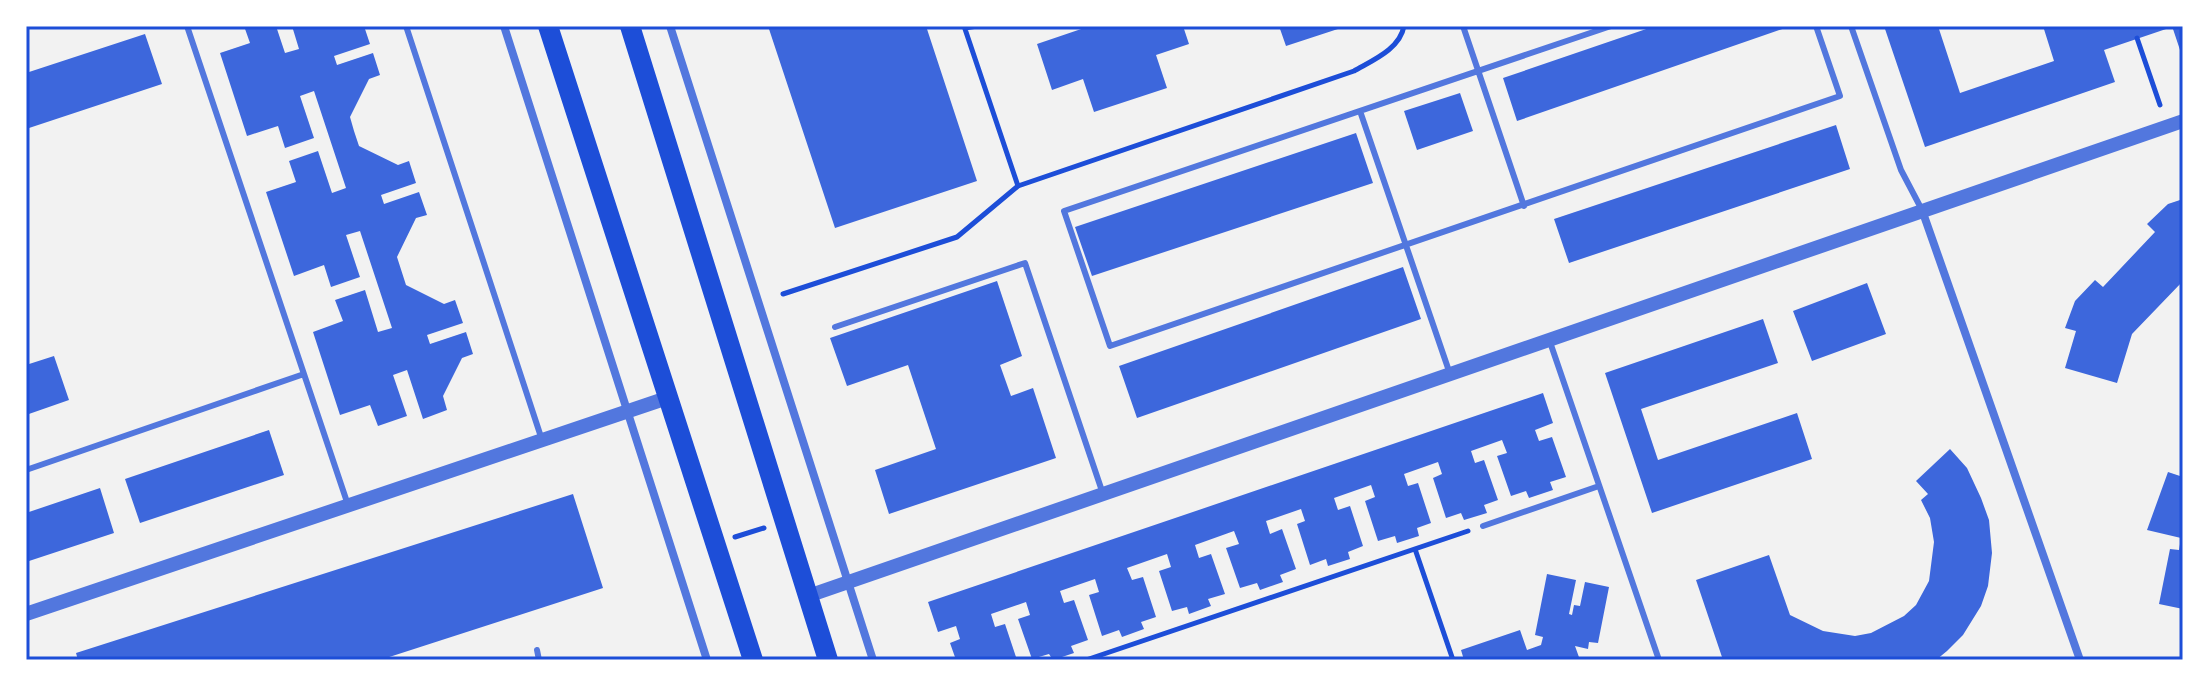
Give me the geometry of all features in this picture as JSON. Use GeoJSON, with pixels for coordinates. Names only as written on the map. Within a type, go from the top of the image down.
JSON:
{"type":"FeatureCollection","features":[{"type":"Feature","properties":{"kind":"main road"},"geometry":{"type":"LineString","coordinates":[[548,26],[753,660]]}},
{"type":"Feature","properties":{"kind":"main road"},"geometry":{"type":"LineString","coordinates":[[630,26],[828,660]]}},
{"type":"Feature","properties":{"kind":"street"},"geometry":{"type":"LineString","coordinates":[[504,26],[707,660]]}},
{"type":"Feature","properties":{"kind":"street"},"geometry":{"type":"LineString","coordinates":[[670,26],[873,660]]}},
{"type":"Feature","properties":{"kind":"street"},"geometry":{"type":"LineString","coordinates":[[808,596],[2183,121]]}},
{"type":"Feature","properties":{"kind":"street"},"geometry":{"type":"LineString","coordinates":[[1922,210],[2080,660]]}},
{"type":"Feature","properties":{"kind":"street"},"geometry":{"type":"LineString","coordinates":[[26,614],[670,397]]}},
{"type":"Feature","properties":{"kind":"lane"},"geometry":{"type":"LineString","coordinates":[[187,26],[348,505]]}},
{"type":"Feature","properties":{"kind":"lane"},"geometry":{"type":"LineString","coordinates":[[406,26],[542,440]]}},
{"type":"Feature","properties":{"kind":"lane"},"geometry":{"type":"LineString","coordinates":[[1463,26],[1524,206]]}},
{"type":"Feature","properties":{"kind":"lane"},"geometry":{"type":"LineString","coordinates":[[1611,26],[1064,211],[1110,346],[1840,96],[1816,26]]}},
{"type":"Feature","properties":{"kind":"lane"},"geometry":{"type":"LineString","coordinates":[[1851,26],[1901,170],[1922,210]]}},
{"type":"Feature","properties":{"kind":"lane"},"geometry":{"type":"LineString","coordinates":[[1360,111],[1450,374]]}},
{"type":"Feature","properties":{"kind":"lane"},"geometry":{"type":"LineString","coordinates":[[835,327],[1025,263],[1103,494]]}},
{"type":"Feature","properties":{"kind":"lane"},"geometry":{"type":"LineString","coordinates":[[1549,340],[1659,660]]}},
{"type":"Feature","properties":{"kind":"lane"},"geometry":{"type":"LineString","coordinates":[[26,470],[304,374]]}},
{"type":"Feature","properties":{"kind":"lane"},"geometry":{"type":"LineString","coordinates":[[1483,526],[1599,486]]}},
{"type":"Feature","properties":{"kind":"lane"},"geometry":{"type":"LineString","coordinates":[[537,650],[539,660]]}},
{"type":"Feature","properties":{"kind":"path"},"geometry":{"type":"LineString","coordinates":[[977,26],[964,27],[1018,186]]}},
{"type":"Feature","properties":{"kind":"path"},"geometry":{"type":"LineString","coordinates":[[783,294],[957,237],[1018,186],[1354,71],[1395,45],[1404,26]]}},
{"type":"Feature","properties":{"kind":"path"},"geometry":{"type":"LineString","coordinates":[[2137,38],[2160,105]]}},
{"type":"Feature","properties":{"kind":"path"},"geometry":{"type":"LineString","coordinates":[[1086,660],[1483,526]]}},
{"type":"Feature","properties":{"kind":"path"},"geometry":{"type":"LineString","coordinates":[[1415,549],[1453,660]]}},
{"type":"Feature","properties":{"kind":"building"},"geometry":{"type":"Polygon","coordinates":[[[244,26],[276,26],[285,53],[299,49],[292,26],[364,26],[370,44],[334,56],[337,65],[373,53],[380,75],[369,79],[350,117],[354,131],[359,146],[398,165],[409,161],[416,183],[381,195],[384,204],[419,192],[427,215],[416,218],[397,257],[406,285],[444,304],[455,300],[463,323],[427,335],[430,344],[466,332],[473,354],[462,358],[443,396],[447,410],[423,419],[407,370],[393,375],[407,416],[378,426],[370,405],[340,415],[313,332],[343,321],[335,300],[365,290],[378,332],[392,328],[360,231],[346,235],[360,277],[331,287],[324,265],[294,276],[266,192],[296,182],[289,161],[318,151],[332,193],[346,188],[314,91],[300,96],[314,138],[285,148],[278,126],[247,136],[220,53],[250,43],[244,26]]]}},
{"type":"Feature","properties":{"kind":"building"},"geometry":{"type":"Polygon","coordinates":[[[768,26],[926,26],[977,181],[835,228],[768,26]]]}},
{"type":"Feature","properties":{"kind":"building"},"geometry":{"type":"Polygon","coordinates":[[[1090,26],[1183,26],[1189,44],[1156,55],[1167,88],[1094,112],[1083,79],[1052,90],[1037,44],[1090,26]]]}},
{"type":"Feature","properties":{"kind":"building"},"geometry":{"type":"Polygon","coordinates":[[[1279,26],[1344,26],[1344,27],[1286,46],[1279,26]]]}},
{"type":"Feature","properties":{"kind":"building"},"geometry":{"type":"Polygon","coordinates":[[[1655,26],[1791,26],[1517,121],[1503,78],[1655,26]]]}},
{"type":"Feature","properties":{"kind":"building"},"geometry":{"type":"Polygon","coordinates":[[[1884,26],[1938,26],[1960,93],[2054,61],[2043,26],[2172,27],[2104,50],[2115,82],[1925,147],[1884,26]]]}},
{"type":"Feature","properties":{"kind":"building"},"geometry":{"type":"Polygon","coordinates":[[[2172,26],[2183,26],[2183,56],[2182,56],[2172,26]]]}},
{"type":"Feature","properties":{"kind":"building"},"geometry":{"type":"Polygon","coordinates":[[[145,34],[162,84],[26,129],[26,73],[145,34]]]}},
{"type":"Feature","properties":{"kind":"building"},"geometry":{"type":"Polygon","coordinates":[[[1460,93],[1473,131],[1417,150],[1404,111],[1460,93]]]}},
{"type":"Feature","properties":{"kind":"building"},"geometry":{"type":"Polygon","coordinates":[[[1836,125],[1850,169],[1569,263],[1554,219],[1836,125]]]}},
{"type":"Feature","properties":{"kind":"building"},"geometry":{"type":"Polygon","coordinates":[[[1356,133],[1373,183],[1092,276],[1075,227],[1356,133]]]}},
{"type":"Feature","properties":{"kind":"building"},"geometry":{"type":"Polygon","coordinates":[[[2183,199],[2183,281],[2132,334],[2117,383],[2065,368],[2076,331],[2065,328],[2075,301],[2095,280],[2103,287],[2155,232],[2147,224],[2168,204],[2183,199]]]}},
{"type":"Feature","properties":{"kind":"building"},"geometry":{"type":"Polygon","coordinates":[[[1403,267],[1421,319],[1137,418],[1119,366],[1403,267]]]}},
{"type":"Feature","properties":{"kind":"building"},"geometry":{"type":"Polygon","coordinates":[[[997,281],[1022,356],[1000,365],[1011,396],[1033,388],[1056,458],[889,514],[875,470],[936,449],[908,365],[847,386],[830,338],[997,281]]]}},
{"type":"Feature","properties":{"kind":"building"},"geometry":{"type":"Polygon","coordinates":[[[1867,283],[1886,334],[1812,361],[1793,311],[1867,283]]]}},
{"type":"Feature","properties":{"kind":"building"},"geometry":{"type":"Polygon","coordinates":[[[1763,319],[1778,363],[1641,409],[1658,460],[1797,413],[1812,459],[1652,513],[1605,373],[1763,319]]]}},
{"type":"Feature","properties":{"kind":"building"},"geometry":{"type":"Polygon","coordinates":[[[54,356],[69,400],[26,415],[26,365],[54,356]]]}},
{"type":"Feature","properties":{"kind":"building"},"geometry":{"type":"Polygon","coordinates":[[[1543,393],[1553,423],[1535,430],[1539,441],[1552,437],[1566,477],[1550,482],[1553,490],[1529,498],[1526,491],[1511,496],[1497,456],[1507,453],[1502,440],[1471,451],[1475,463],[1484,460],[1498,500],[1484,505],[1487,513],[1464,520],[1461,513],[1446,518],[1433,478],[1442,474],[1438,462],[1404,474],[1408,486],[1418,483],[1431,523],[1417,528],[1419,536],[1397,543],[1395,536],[1378,541],[1365,501],[1375,497],[1371,485],[1334,498],[1338,510],[1350,506],[1363,546],[1348,552],[1350,559],[1328,566],[1326,559],[1310,565],[1297,524],[1305,521],[1301,509],[1266,521],[1270,534],[1282,529],[1296,569],[1280,575],[1283,582],[1260,590],[1257,583],[1240,588],[1226,548],[1239,544],[1234,531],[1195,545],[1199,558],[1211,554],[1225,594],[1208,599],[1211,606],[1189,614],[1187,607],[1172,611],[1159,571],[1171,567],[1167,554],[1127,568],[1132,580],[1143,577],[1156,617],[1141,622],[1144,629],[1122,637],[1119,630],[1102,636],[1089,595],[1099,592],[1095,579],[1060,591],[1064,603],[1074,600],[1088,640],[1071,646],[1074,653],[1053,660],[1049,654],[1032,659],[1018,619],[1030,615],[1026,602],[991,614],[995,627],[1005,624],[1017,660],[956,660],[950,643],[960,639],[956,626],[938,632],[928,602],[1543,393]]]}},
{"type":"Feature","properties":{"kind":"building"},"geometry":{"type":"Polygon","coordinates":[[[269,430],[284,475],[140,523],[125,479],[269,430]]]}},
{"type":"Feature","properties":{"kind":"building"},"geometry":{"type":"Polygon","coordinates":[[[1950,449],[1967,468],[1981,498],[1989,520],[1992,553],[1988,586],[1981,606],[1963,635],[1947,651],[1936,660],[1723,660],[1696,580],[1769,555],[1790,615],[1823,631],[1855,636],[1871,633],[1904,616],[1916,605],[1929,581],[1934,542],[1930,518],[1921,500],[1928,494],[1916,481],[1950,449]]]}},
{"type":"Feature","properties":{"kind":"building"},"geometry":{"type":"Polygon","coordinates":[[[2168,472],[2183,477],[2183,609],[2159,604],[2170,549],[2179,550],[2181,538],[2147,530],[2168,472]]]}},
{"type":"Feature","properties":{"kind":"building"},"geometry":{"type":"Polygon","coordinates":[[[100,488],[114,533],[26,562],[26,513],[100,488]]]}},
{"type":"Feature","properties":{"kind":"building"},"geometry":{"type":"Polygon","coordinates":[[[573,494],[603,588],[380,660],[78,660],[76,653],[573,494]]]}},
{"type":"Feature","properties":{"kind":"building"},"geometry":{"type":"Polygon","coordinates":[[[1547,574],[1576,580],[1569,614],[1572,615],[1574,605],[1580,606],[1585,582],[1609,587],[1598,643],[1589,642],[1588,649],[1575,646],[1580,660],[1464,660],[1461,650],[1520,630],[1527,650],[1541,645],[1543,637],[1535,635],[1547,574]]]}}]}
